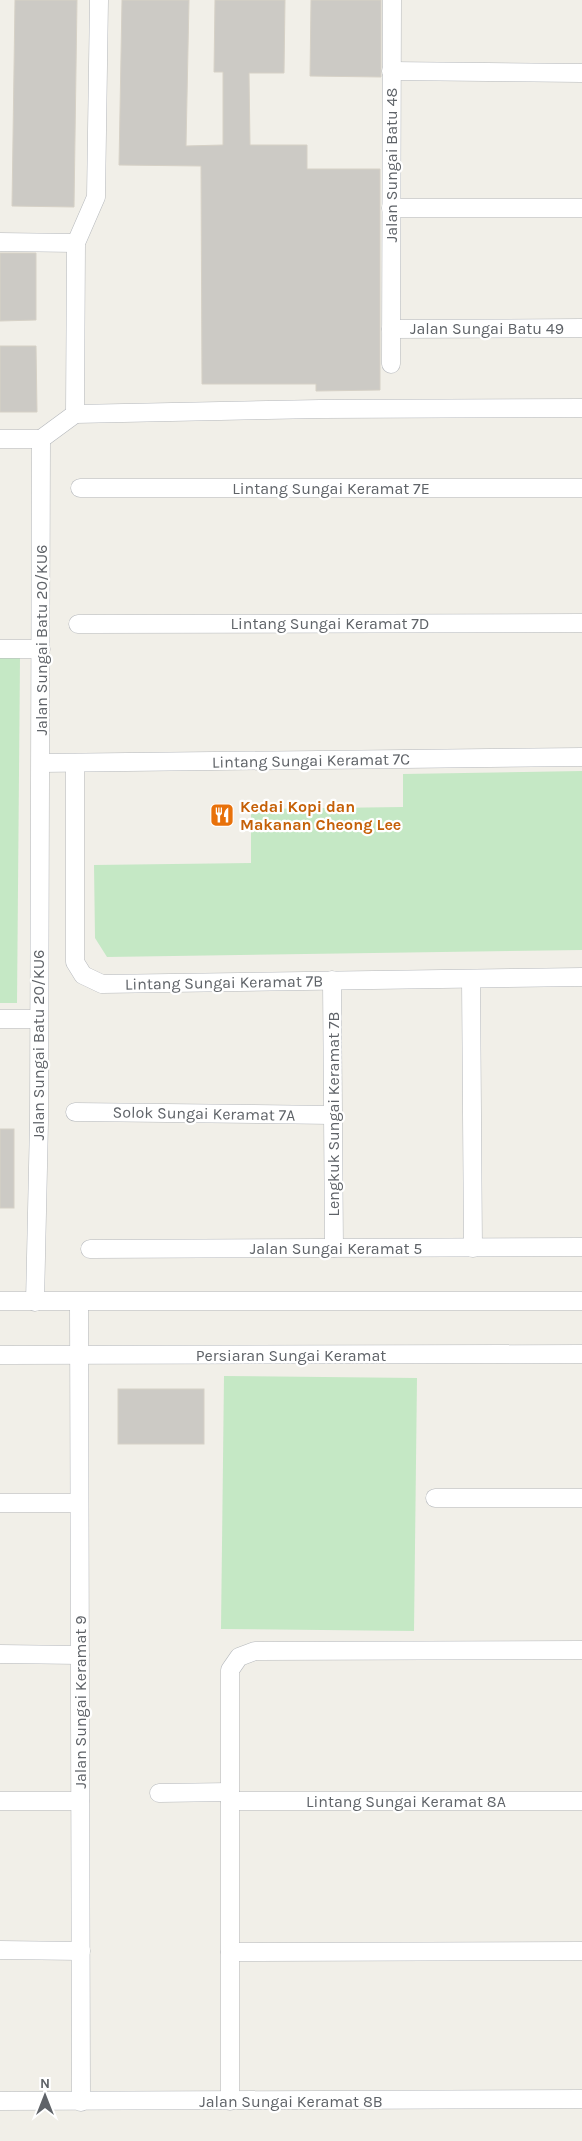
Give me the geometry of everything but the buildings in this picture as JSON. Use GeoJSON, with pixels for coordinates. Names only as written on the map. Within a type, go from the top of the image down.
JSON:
{"type":"FeatureCollection","features":[{"type":"Feature","properties":{"kind":"street"},"geometry":{"type":"LineString","coordinates":[[75,414],[76,243],[96,197],[98,0]]}},
{"type":"Feature","properties":{"kind":"street","name":"Jalan Sungai Batu 48"},"geometry":{"type":"LineString","coordinates":[[391,364],[392,0]]}},
{"type":"Feature","properties":{"kind":"street"},"geometry":{"type":"LineString","coordinates":[[392,71],[582,72]]}},
{"type":"Feature","properties":{"kind":"street"},"geometry":{"type":"LineString","coordinates":[[392,208],[582,208]]}},
{"type":"Feature","properties":{"kind":"street"},"geometry":{"type":"LineString","coordinates":[[0,242],[76,243]]}},
{"type":"Feature","properties":{"kind":"street","name":"Jalan Sungai Batu 49"},"geometry":{"type":"LineString","coordinates":[[392,329],[582,328]]}},
{"type":"Feature","properties":{"kind":"street"},"geometry":{"type":"LineString","coordinates":[[0,439],[41,439],[75,414],[320,409],[582,408]]}},
{"type":"Feature","properties":{"kind":"street","name":"Jalan Sungai Batu 20/KU6"},"geometry":{"type":"LineString","coordinates":[[35,1302],[39,1122],[41,439]]}},
{"type":"Feature","properties":{"kind":"street","name":"Lintang Sungai Keramat 7E"},"geometry":{"type":"LineString","coordinates":[[80,488],[582,488]]}},
{"type":"Feature","properties":{"kind":"street","name":"Lintang Sungai Keramat 7D"},"geometry":{"type":"LineString","coordinates":[[78,624],[582,623]]}},
{"type":"Feature","properties":{"kind":"street"},"geometry":{"type":"LineString","coordinates":[[0,649],[41,649]]}},
{"type":"Feature","properties":{"kind":"street","name":"Lintang Sungai Keramat 7C"},"geometry":{"type":"LineString","coordinates":[[41,763],[582,757]]}},
{"type":"Feature","properties":{"kind":"street","name":"Lintang Sungai Keramat 7B"},"geometry":{"type":"LineString","coordinates":[[75,763],[75,962],[83,976],[102,984],[582,977]]}},
{"type":"Feature","properties":{"kind":"street"},"geometry":{"type":"LineString","coordinates":[[471,979],[473,1248]]}},
{"type":"Feature","properties":{"kind":"street","name":"Lengkuk Sungai Keramat 7B"},"geometry":{"type":"LineString","coordinates":[[332,980],[334,1248]]}},
{"type":"Feature","properties":{"kind":"street"},"geometry":{"type":"LineString","coordinates":[[0,1019],[38,1019]]}},
{"type":"Feature","properties":{"kind":"street","name":"Solok Sungai Keramat 7A"},"geometry":{"type":"LineString","coordinates":[[75,1112],[333,1115]]}},
{"type":"Feature","properties":{"kind":"street","name":"Jalan Sungai Keramat 5"},"geometry":{"type":"LineString","coordinates":[[90,1249],[582,1248]]}},
{"type":"Feature","properties":{"kind":"street"},"geometry":{"type":"LineString","coordinates":[[0,1302],[582,1301]]}},
{"type":"Feature","properties":{"kind":"street","name":"Jalan Sungai Keramat 9"},"geometry":{"type":"LineString","coordinates":[[79,1302],[81,2102]]}},
{"type":"Feature","properties":{"kind":"street","name":"Persiaran Sungai Keramat"},"geometry":{"type":"LineString","coordinates":[[0,1355],[582,1354]]}},
{"type":"Feature","properties":{"kind":"street"},"geometry":{"type":"LineString","coordinates":[[435,1498],[582,1498]]}},
{"type":"Feature","properties":{"kind":"street"},"geometry":{"type":"LineString","coordinates":[[0,1503],[79,1503]]}},
{"type":"Feature","properties":{"kind":"street"},"geometry":{"type":"LineString","coordinates":[[230,2101],[230,1670],[239,1657],[256,1651],[582,1650]]}},
{"type":"Feature","properties":{"kind":"street"},"geometry":{"type":"LineString","coordinates":[[0,1654],[80,1655]]}},
{"type":"Feature","properties":{"kind":"street","name":"Lintang Sungai Keramat 8A"},"geometry":{"type":"LineString","coordinates":[[159,1793],[230,1797],[582,1801]]}},
{"type":"Feature","properties":{"kind":"street"},"geometry":{"type":"LineString","coordinates":[[0,1801],[80,1801]]}},
{"type":"Feature","properties":{"kind":"street"},"geometry":{"type":"LineString","coordinates":[[0,1950],[81,1951]]}},
{"type":"Feature","properties":{"kind":"street"},"geometry":{"type":"LineString","coordinates":[[230,1952],[582,1951]]}},
{"type":"Feature","properties":{"kind":"street","name":"Jalan Sungai Keramat 8B"},"geometry":{"type":"LineString","coordinates":[[0,2101],[582,2099]]}},
{"type":"Feature","properties":{"kind":"green space"},"geometry":{"type":"Polygon","coordinates":[[[0,658],[20,658],[17,1003],[0,1003],[0,658]]]}},
{"type":"Feature","properties":{"kind":"green space"},"geometry":{"type":"Polygon","coordinates":[[[582,771],[582,950],[107,957],[95,938],[94,865],[251,863],[251,809],[403,807],[403,774],[582,771]]]}},
{"type":"Feature","properties":{"kind":"green space"},"geometry":{"type":"Polygon","coordinates":[[[224,1376],[417,1378],[414,1631],[221,1629],[224,1376]]]}},
{"type":"Feature","properties":{"kind":"place","name":"Kedai Kopi dan Makanan Cheong Lee"},"geometry":{"type":"Point","coordinates":[222,815]}}]}
